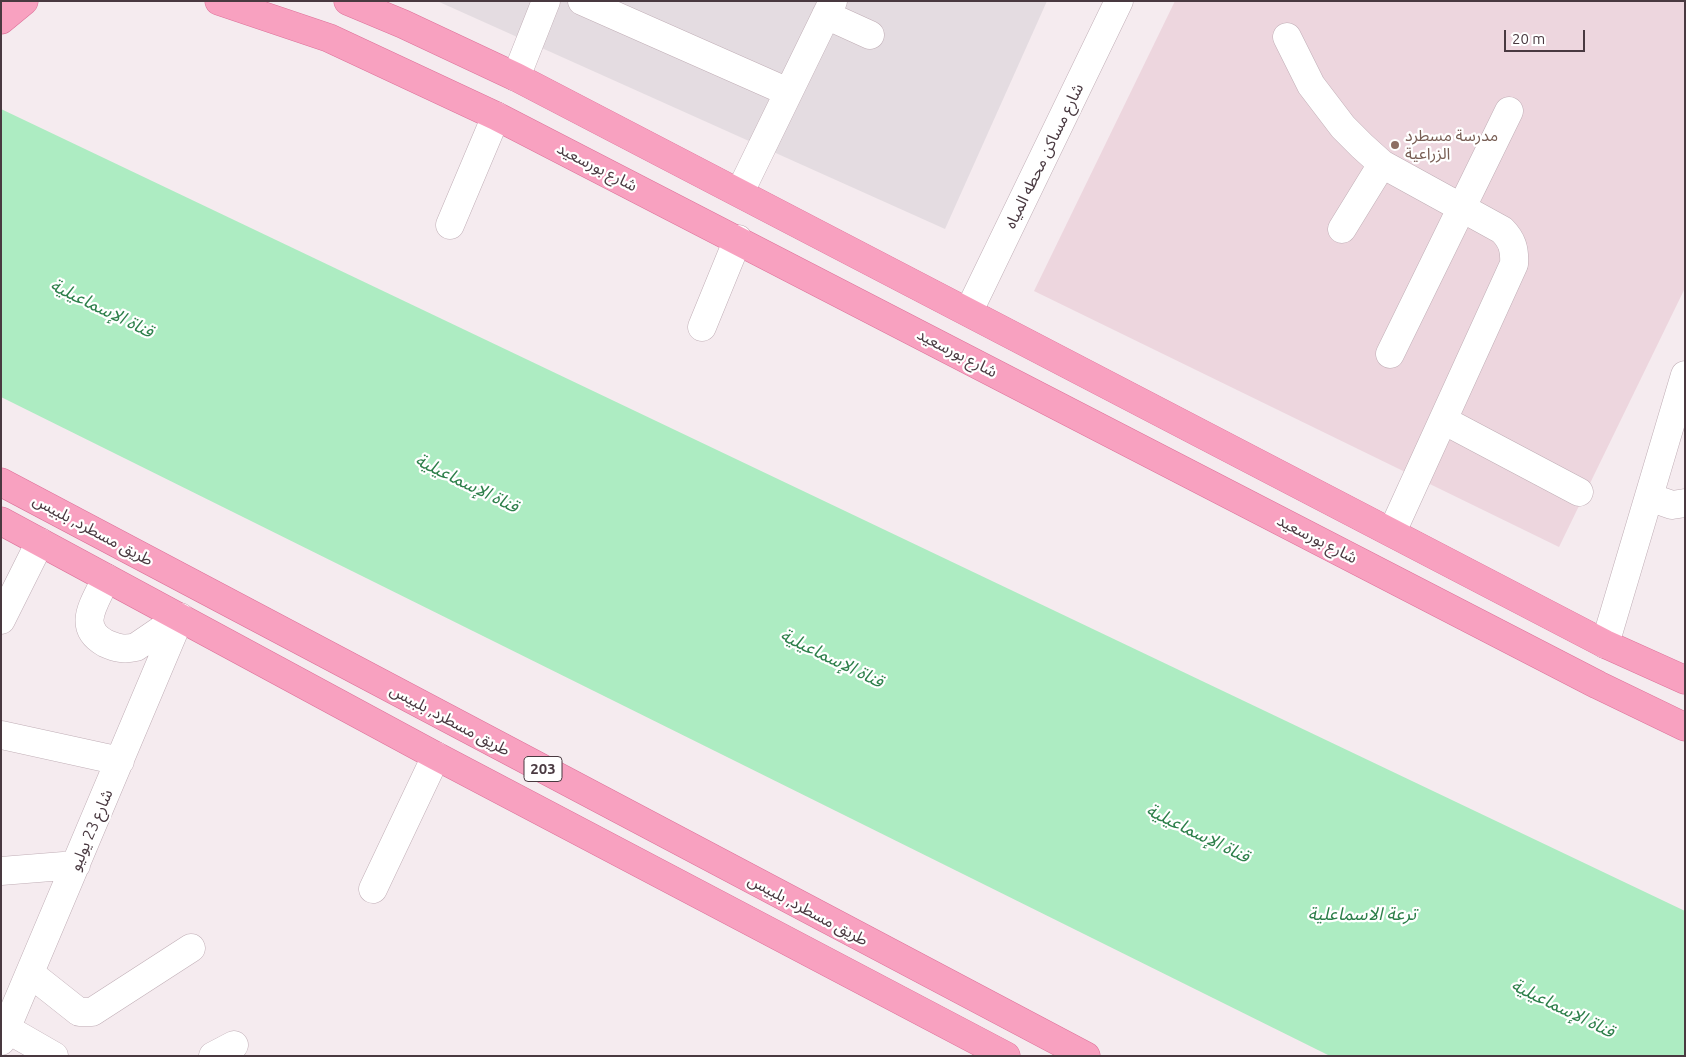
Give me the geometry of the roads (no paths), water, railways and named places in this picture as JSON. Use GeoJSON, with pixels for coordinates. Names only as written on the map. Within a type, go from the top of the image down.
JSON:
{"type":"FeatureCollection","features":[{"type":"Feature","properties":{"kind":"main road"},"geometry":{"type":"LineString","coordinates":[[5,13],[24,1]]}},
{"type":"Feature","properties":{"kind":"main road","name":"شارع بورسعيد"},"geometry":{"type":"LineString","coordinates":[[219,1],[329,38],[496,116],[738,239],[1598,685],[1685,727]]}},
{"type":"Feature","properties":{"kind":"main road"},"geometry":{"type":"LineString","coordinates":[[348,1],[516,76],[1605,644],[1685,680]]}},
{"type":"Feature","properties":{"kind":"main road","name":"طريق مسطرد, بلبيس"},"geometry":{"type":"LineString","coordinates":[[1,482],[1086,1056]]}},
{"type":"Feature","properties":{"kind":"main road","name":"203"},"geometry":{"type":"LineString","coordinates":[[1,521],[436,756],[1006,1056]]}},
{"type":"Feature","properties":{"kind":"street"},"geometry":{"type":"LineString","coordinates":[[516,76],[546,1]]}},
{"type":"Feature","properties":{"kind":"street"},"geometry":{"type":"LineString","coordinates":[[582,1],[788,92]]}},
{"type":"Feature","properties":{"kind":"street","name":"شارع مساكن محطه المياه"},"geometry":{"type":"LineString","coordinates":[[969,311],[1119,1]]}},
{"type":"Feature","properties":{"kind":"street"},"geometry":{"type":"LineString","coordinates":[[740,192],[830,8],[870,35]]}},
{"type":"Feature","properties":{"kind":"street"},"geometry":{"type":"LineString","coordinates":[[1287,38],[1311,85],[1326,107],[1362,146],[1382,164],[1502,230],[1509,237],[1514,255],[1514,264],[1392,532]]}},
{"type":"Feature","properties":{"kind":"street"},"geometry":{"type":"LineString","coordinates":[[1390,354],[1509,111]]}},
{"type":"Feature","properties":{"kind":"street"},"geometry":{"type":"LineString","coordinates":[[450,225],[496,116]]}},
{"type":"Feature","properties":{"kind":"street"},"geometry":{"type":"LineString","coordinates":[[1342,229],[1382,164]]}},
{"type":"Feature","properties":{"kind":"street"},"geometry":{"type":"LineString","coordinates":[[702,327],[738,239]]}},
{"type":"Feature","properties":{"kind":"street"},"geometry":{"type":"LineString","coordinates":[[1605,644],[1685,375]]}},
{"type":"Feature","properties":{"kind":"street"},"geometry":{"type":"LineString","coordinates":[[1443,420],[1579,492]]}},
{"type":"Feature","properties":{"kind":"street"},"geometry":{"type":"LineString","coordinates":[[1649,497],[1672,505],[1685,504]]}},
{"type":"Feature","properties":{"kind":"street"},"geometry":{"type":"LineString","coordinates":[[1,620],[40,542]]}},
{"type":"Feature","properties":{"kind":"street"},"geometry":{"type":"LineString","coordinates":[[106,578],[91,614],[89,628],[92,634],[112,646],[128,649],[136,647],[180,617]]}},
{"type":"Feature","properties":{"kind":"street","name":"شارع 23 يوليو"},"geometry":{"type":"LineString","coordinates":[[4,1035],[180,617]]}},
{"type":"Feature","properties":{"kind":"street"},"geometry":{"type":"LineString","coordinates":[[1,735],[123,754]]}},
{"type":"Feature","properties":{"kind":"street"},"geometry":{"type":"LineString","coordinates":[[373,889],[436,756]]}},
{"type":"Feature","properties":{"kind":"street"},"geometry":{"type":"LineString","coordinates":[[1,871],[76,865]]}},
{"type":"Feature","properties":{"kind":"street"},"geometry":{"type":"LineString","coordinates":[[31,974],[79,1012],[92,1012],[191,948]]}},
{"type":"Feature","properties":{"kind":"street"},"geometry":{"type":"LineString","coordinates":[[4,1035],[54,1056]]}},
{"type":"Feature","properties":{"kind":"water","name":"ترعة الاسماعلية"},"geometry":{"type":"Polygon","coordinates":[[[1,109],[1685,911],[1685,1056],[1330,1056],[1,397],[1,109]]]}},
{"type":"Feature","properties":{"kind":"place","name":"مدرسة مسطرد الزراعية"},"geometry":{"type":"Point","coordinates":[1395,145]}},
{"type":"Feature","properties":{"kind":"water label","name":"قناة الإسماعيلية"},"geometry":{"type":"Point","coordinates":[102,308]}},
{"type":"Feature","properties":{"kind":"water label","name":"قناة الإسماعيلية"},"geometry":{"type":"Point","coordinates":[467,483]}},
{"type":"Feature","properties":{"kind":"water label","name":"قناة الإسماعيلية"},"geometry":{"type":"Point","coordinates":[832,658]}},
{"type":"Feature","properties":{"kind":"water label","name":"قناة الإسماعيلية"},"geometry":{"type":"Point","coordinates":[1198,833]}},
{"type":"Feature","properties":{"kind":"water label","name":"قناة الإسماعيلية"},"geometry":{"type":"Point","coordinates":[1563,1008]}}]}
